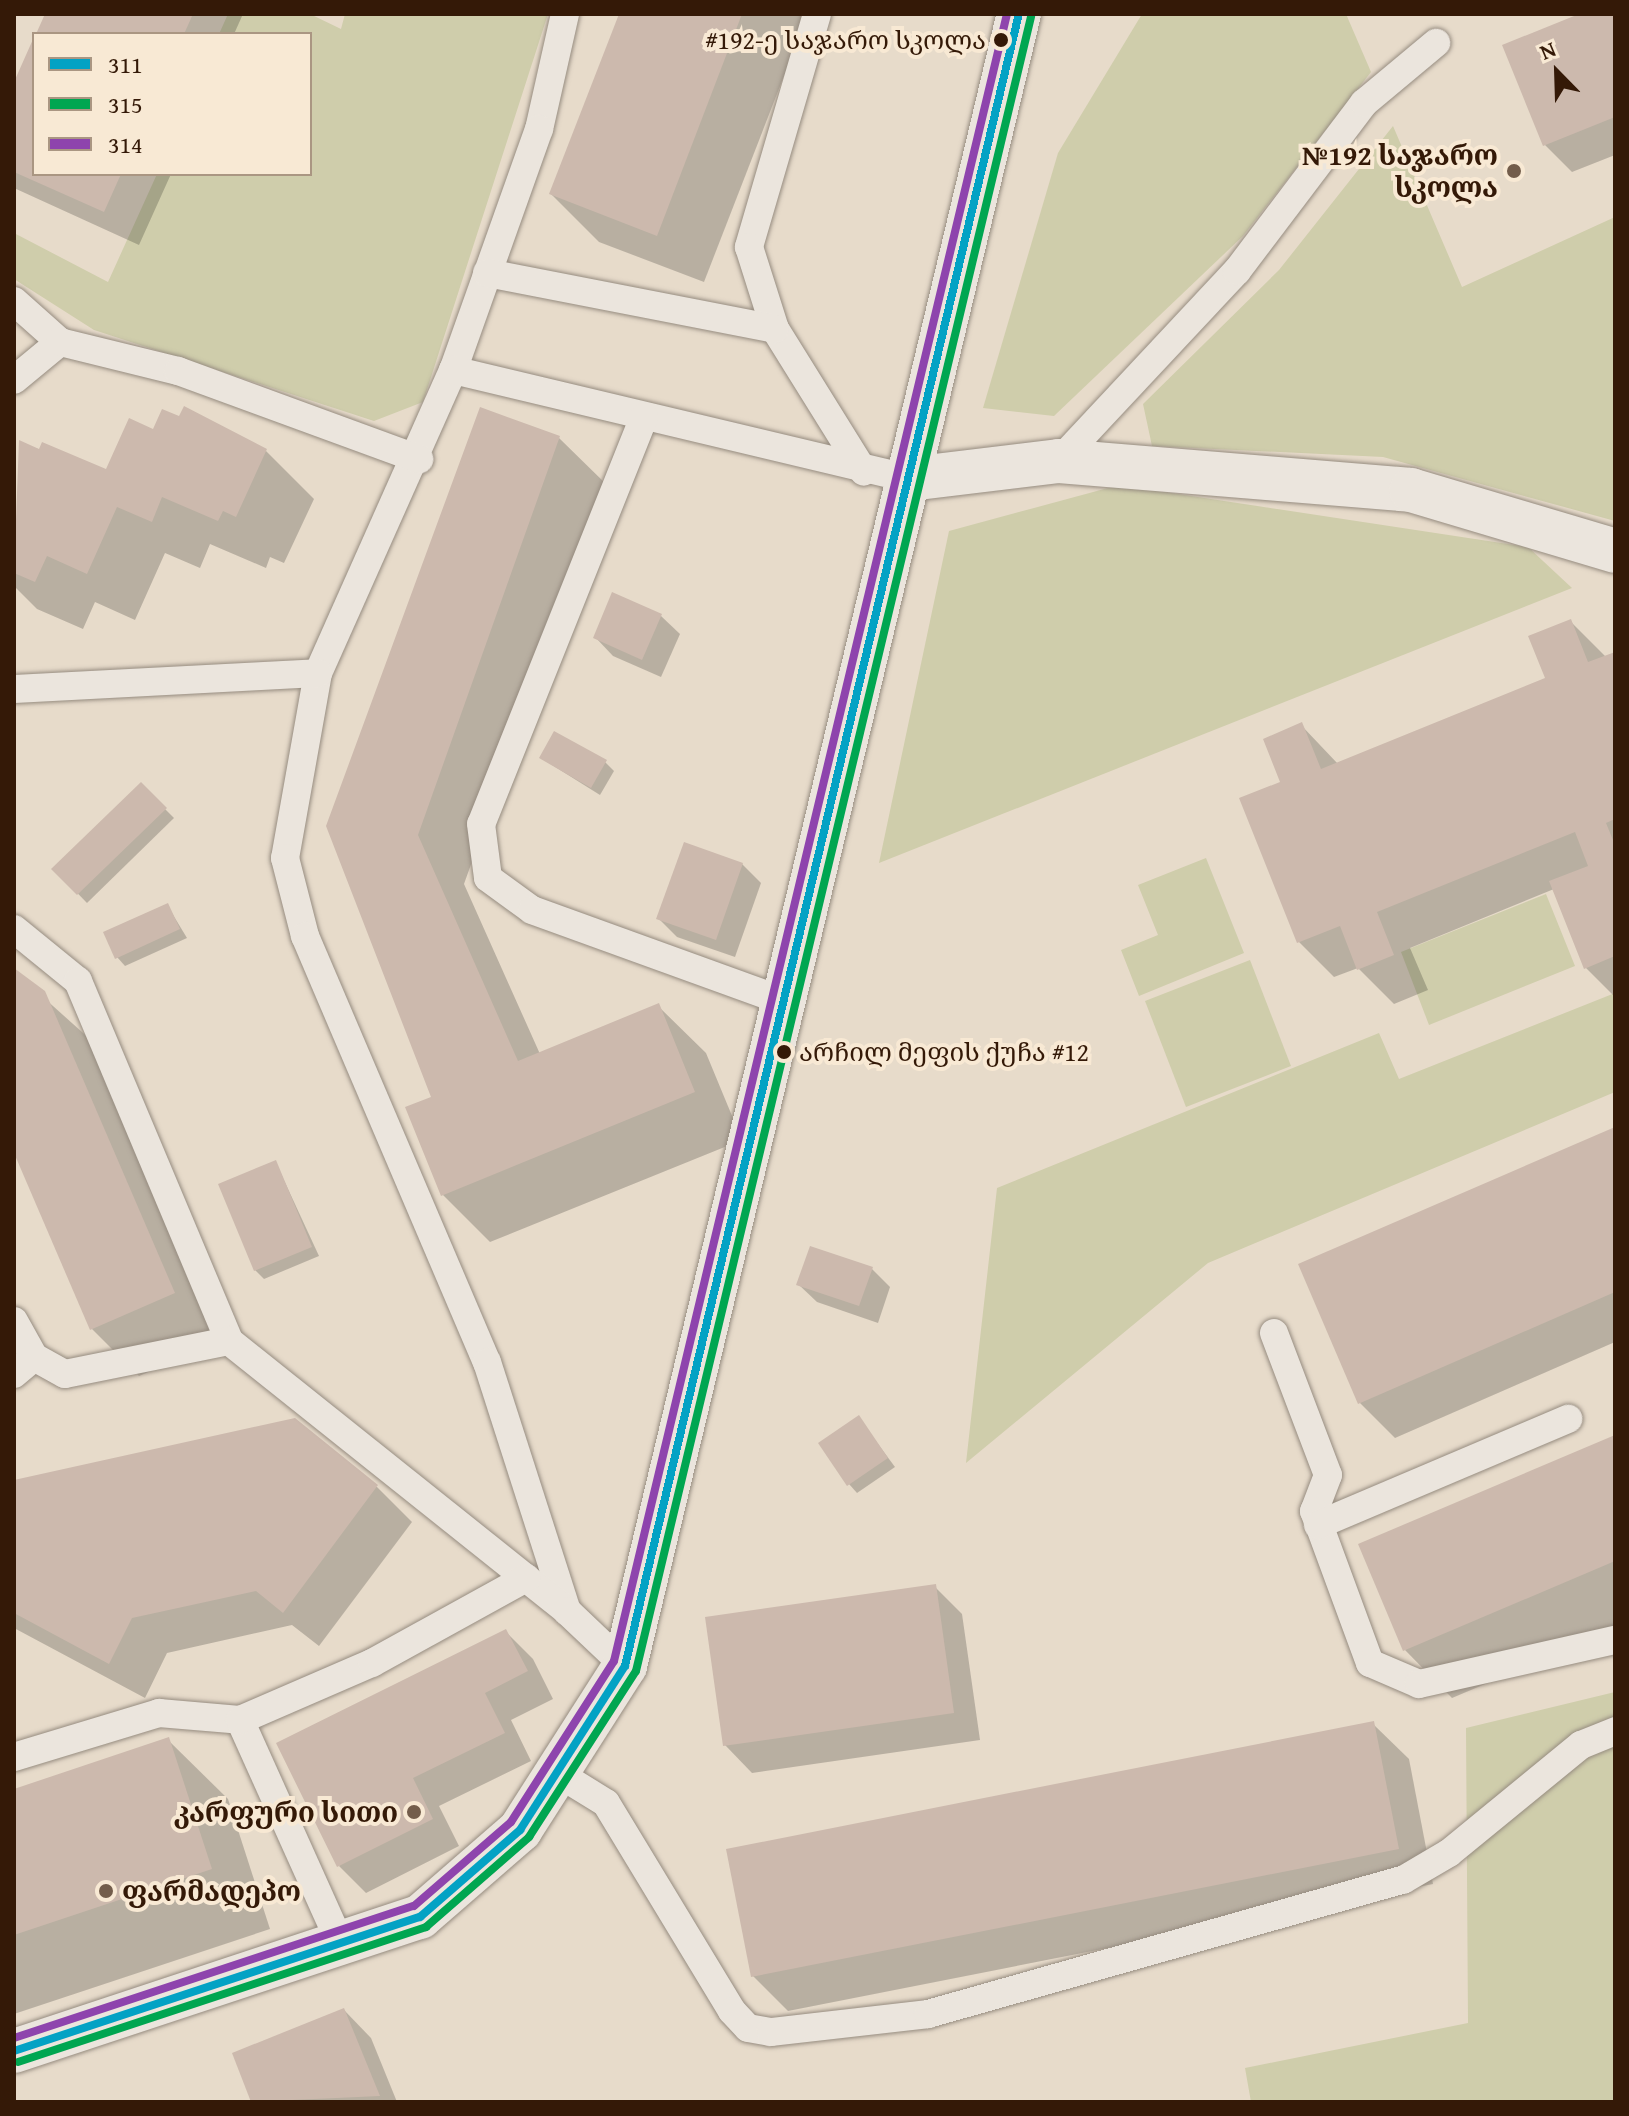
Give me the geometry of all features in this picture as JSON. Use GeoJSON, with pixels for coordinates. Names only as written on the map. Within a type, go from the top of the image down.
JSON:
{"type":"FeatureCollection","features":[{"type":"Feature","properties":{"kind":"street"},"geometry":{"type":"LineString","coordinates":[[14,2051],[420,1917],[520,1830],[559,1774],[625,1666],[781,1000],[910,479],[1019,14]]}},
{"type":"Feature","properties":{"kind":"street"},"geometry":{"type":"LineString","coordinates":[[910,479],[1059,461],[1411,490],[1615,551]]}},
{"type":"Feature","properties":{"kind":"lane"},"geometry":{"type":"LineString","coordinates":[[565,14],[539,129],[453,370],[419,459],[318,673],[285,858],[305,936],[487,1362],[567,1611]]}},
{"type":"Feature","properties":{"kind":"lane"},"geometry":{"type":"LineString","coordinates":[[817,14],[749,247],[775,329],[864,472]]}},
{"type":"Feature","properties":{"kind":"lane"},"geometry":{"type":"LineString","coordinates":[[1059,461],[1237,271],[1364,103],[1436,43]]}},
{"type":"Feature","properties":{"kind":"lane"},"geometry":{"type":"LineString","coordinates":[[487,273],[775,329]]}},
{"type":"Feature","properties":{"kind":"lane"},"geometry":{"type":"LineString","coordinates":[[14,301],[60,342],[178,371],[419,459]]}},
{"type":"Feature","properties":{"kind":"lane"},"geometry":{"type":"LineString","coordinates":[[14,380],[60,342]]}},
{"type":"Feature","properties":{"kind":"lane"},"geometry":{"type":"LineString","coordinates":[[453,370],[864,472],[910,479]]}},
{"type":"Feature","properties":{"kind":"lane"},"geometry":{"type":"LineString","coordinates":[[644,417],[481,824],[488,878],[532,910],[781,1000]]}},
{"type":"Feature","properties":{"kind":"lane"},"geometry":{"type":"LineString","coordinates":[[14,689],[318,673]]}},
{"type":"Feature","properties":{"kind":"lane"},"geometry":{"type":"LineString","coordinates":[[14,929],[78,981],[229,1341],[567,1611],[625,1666]]}},
{"type":"Feature","properties":{"kind":"lane"},"geometry":{"type":"LineString","coordinates":[[14,1321],[24,1365],[65,1374],[229,1341]]}},
{"type":"Feature","properties":{"kind":"lane"},"geometry":{"type":"LineString","coordinates":[[1274,1333],[1328,1475],[1314,1511],[1370,1663],[1397,1678],[1419,1684],[1484,1674],[1615,1640]]}},
{"type":"Feature","properties":{"kind":"lane"},"geometry":{"type":"LineString","coordinates":[[1318,1525],[1568,1419]]}},
{"type":"Feature","properties":{"kind":"lane"},"geometry":{"type":"LineString","coordinates":[[14,1757],[159,1713],[240,1720],[372,1663],[526,1578]]}},
{"type":"Feature","properties":{"kind":"lane"},"geometry":{"type":"LineString","coordinates":[[240,1720],[340,1943]]}},
{"type":"Feature","properties":{"kind":"lane"},"geometry":{"type":"LineString","coordinates":[[559,1774],[606,1803],[732,2011],[748,2028],[771,2032],[928,2014],[1403,1880],[1449,1853],[1581,1745],[1615,1731]]}},
{"type":"Feature","properties":{"kind":"shaded area"},"geometry":{"type":"Polygon","coordinates":[[[228,14],[310,14],[341,29],[345,14],[548,14],[423,402],[374,421],[94,330],[14,279],[14,233],[108,282],[156,176],[312,176],[312,32],[220,32],[228,14]]]}},
{"type":"Feature","properties":{"kind":"shaded area"},"geometry":{"type":"Polygon","coordinates":[[[1142,14],[1346,14],[1371,72],[1243,236],[1054,416],[983,408],[1058,153],[1142,14]]]}},
{"type":"Feature","properties":{"kind":"shaded area"},"geometry":{"type":"Polygon","coordinates":[[[1393,126],[1462,287],[1615,217],[1615,521],[1383,457],[1152,446],[1143,404],[1279,270],[1393,126]]]}},
{"type":"Feature","properties":{"kind":"shaded area"},"geometry":{"type":"Polygon","coordinates":[[[1119,485],[1528,547],[1572,588],[879,863],[949,531],[1119,485]]]}},
{"type":"Feature","properties":{"kind":"shaded area"},"geometry":{"type":"Polygon","coordinates":[[[1206,858],[1244,953],[1139,996],[1121,950],[1158,935],[1138,885],[1206,858]]]}},
{"type":"Feature","properties":{"kind":"shaded area"},"geometry":{"type":"Polygon","coordinates":[[[1546,894],[1575,966],[1429,1025],[1401,952],[1546,894]]]}},
{"type":"Feature","properties":{"kind":"shaded area"},"geometry":{"type":"Polygon","coordinates":[[[1250,960],[1291,1066],[1186,1107],[1145,1001],[1250,960]]]}},
{"type":"Feature","properties":{"kind":"shaded area"},"geometry":{"type":"Polygon","coordinates":[[[1615,993],[1615,1092],[1208,1263],[966,1463],[997,1188],[1379,1033],[1399,1079],[1615,993]]]}},
{"type":"Feature","properties":{"kind":"shaded area"},"geometry":{"type":"Polygon","coordinates":[[[1615,1692],[1615,2102],[1251,2102],[1245,2068],[1468,2023],[1466,1728],[1615,1692]]]}},
{"type":"Feature","properties":{"kind":"building"},"geometry":{"type":"Polygon","coordinates":[[[45,14],[193,14],[185,32],[37,32],[45,14]]]}},
{"type":"Feature","properties":{"kind":"building"},"geometry":{"type":"Polygon","coordinates":[[[619,14],[742,14],[657,236],[549,194],[619,14]]]}},
{"type":"Feature","properties":{"kind":"building"},"geometry":{"type":"Polygon","coordinates":[[[1579,14],[1615,14],[1615,117],[1543,146],[1502,45],[1579,14]]]}},
{"type":"Feature","properties":{"kind":"building"},"geometry":{"type":"Polygon","coordinates":[[[32,42],[32,176],[120,176],[104,212],[14,172],[14,82],[32,42]]]}},
{"type":"Feature","properties":{"kind":"building"},"geometry":{"type":"Polygon","coordinates":[[[184,406],[267,449],[236,517],[223,511],[218,521],[162,497],[152,522],[117,507],[87,574],[47,556],[35,582],[14,573],[19,440],[39,449],[42,442],[106,469],[129,418],[153,429],[162,409],[179,416],[184,406]]]}},
{"type":"Feature","properties":{"kind":"building"},"geometry":{"type":"Polygon","coordinates":[[[480,407],[560,436],[418,835],[518,1061],[659,1003],[695,1092],[441,1196],[405,1107],[431,1097],[326,826],[480,407]]]}},
{"type":"Feature","properties":{"kind":"building"},"geometry":{"type":"Polygon","coordinates":[[[612,592],[662,614],[642,660],[593,638],[612,592]]]}},
{"type":"Feature","properties":{"kind":"building"},"geometry":{"type":"Polygon","coordinates":[[[1571,619],[1588,662],[1615,652],[1615,819],[1606,823],[1615,845],[1615,956],[1584,969],[1549,881],[1588,866],[1575,832],[1377,912],[1394,955],[1357,970],[1340,926],[1297,943],[1239,798],[1280,782],[1263,739],[1302,722],[1321,769],[1545,678],[1528,636],[1571,619]]]}},
{"type":"Feature","properties":{"kind":"building"},"geometry":{"type":"Polygon","coordinates":[[[554,731],[607,760],[591,788],[539,758],[554,731]]]}},
{"type":"Feature","properties":{"kind":"building"},"geometry":{"type":"Polygon","coordinates":[[[141,782],[167,808],[77,895],[51,869],[141,782]]]}},
{"type":"Feature","properties":{"kind":"building"},"geometry":{"type":"Polygon","coordinates":[[[684,842],[743,863],[716,940],[656,919],[684,842]]]}},
{"type":"Feature","properties":{"kind":"building"},"geometry":{"type":"Polygon","coordinates":[[[168,903],[180,929],[115,959],[103,932],[168,903]]]}},
{"type":"Feature","properties":{"kind":"building"},"geometry":{"type":"Polygon","coordinates":[[[14,968],[45,991],[175,1293],[90,1330],[14,1153],[14,968]]]}},
{"type":"Feature","properties":{"kind":"building"},"geometry":{"type":"Polygon","coordinates":[[[1615,1127],[1615,1292],[1358,1404],[1298,1264],[1615,1127]]]}},
{"type":"Feature","properties":{"kind":"building"},"geometry":{"type":"Polygon","coordinates":[[[276,1160],[312,1247],[254,1271],[218,1184],[276,1160]]]}},
{"type":"Feature","properties":{"kind":"building"},"geometry":{"type":"Polygon","coordinates":[[[810,1246],[873,1267],[859,1306],[796,1285],[810,1246]]]}},
{"type":"Feature","properties":{"kind":"building"},"geometry":{"type":"Polygon","coordinates":[[[859,1415],[888,1458],[847,1486],[818,1443],[859,1415]]]}},
{"type":"Feature","properties":{"kind":"building"},"geometry":{"type":"Polygon","coordinates":[[[295,1418],[378,1485],[283,1613],[256,1591],[132,1618],[109,1664],[14,1613],[14,1480],[295,1418]]]}},
{"type":"Feature","properties":{"kind":"building"},"geometry":{"type":"Polygon","coordinates":[[[1615,1435],[1615,1561],[1403,1651],[1358,1544],[1615,1435]]]}},
{"type":"Feature","properties":{"kind":"building"},"geometry":{"type":"Polygon","coordinates":[[[936,1584],[954,1713],[723,1746],[705,1617],[936,1584]]]}},
{"type":"Feature","properties":{"kind":"building"},"geometry":{"type":"Polygon","coordinates":[[[506,1629],[528,1671],[485,1693],[505,1733],[413,1778],[433,1819],[337,1867],[276,1743],[506,1629]]]}},
{"type":"Feature","properties":{"kind":"building"},"geometry":{"type":"Polygon","coordinates":[[[1374,1721],[1399,1849],[751,1977],[726,1849],[1374,1721]]]}},
{"type":"Feature","properties":{"kind":"building"},"geometry":{"type":"Polygon","coordinates":[[[169,1737],[212,1869],[14,1935],[14,1789],[169,1737]]]}},
{"type":"Feature","properties":{"kind":"building"},"geometry":{"type":"Polygon","coordinates":[[[344,2008],[380,2096],[251,2102],[232,2053],[344,2008]]]}},
{"type":"Feature","properties":{"kind":"transit line","name":"314"},"geometry":{"type":"LineString","coordinates":[[14,2038],[414,1906],[511,1822],[614,1661],[1007,14]]}},
{"type":"Feature","properties":{"kind":"transit line","name":"311"},"geometry":{"type":"LineString","coordinates":[[14,2051],[420,1917],[520,1830],[625,1666],[1019,14]]}},
{"type":"Feature","properties":{"kind":"transit line","name":"315"},"geometry":{"type":"LineString","coordinates":[[18,2062],[426,1927],[529,1837],[636,1671],[1031,17]]}},
{"type":"Feature","properties":{"kind":"place","name":"#192-ე საჯარო სკოლა"},"geometry":{"type":"Point","coordinates":[1001,40]}},
{"type":"Feature","properties":{"kind":"place","name":"№192 საჯარო სკოლა"},"geometry":{"type":"Point","coordinates":[1514,171]}},
{"type":"Feature","properties":{"kind":"place","name":"არჩილ მეფის ქუჩა #12"},"geometry":{"type":"Point","coordinates":[784,1052]}},
{"type":"Feature","properties":{"kind":"place","name":"კარფური სითი"},"geometry":{"type":"Point","coordinates":[414,1812]}},
{"type":"Feature","properties":{"kind":"place","name":"ფარმადეპო"},"geometry":{"type":"Point","coordinates":[106,1891]}}]}
